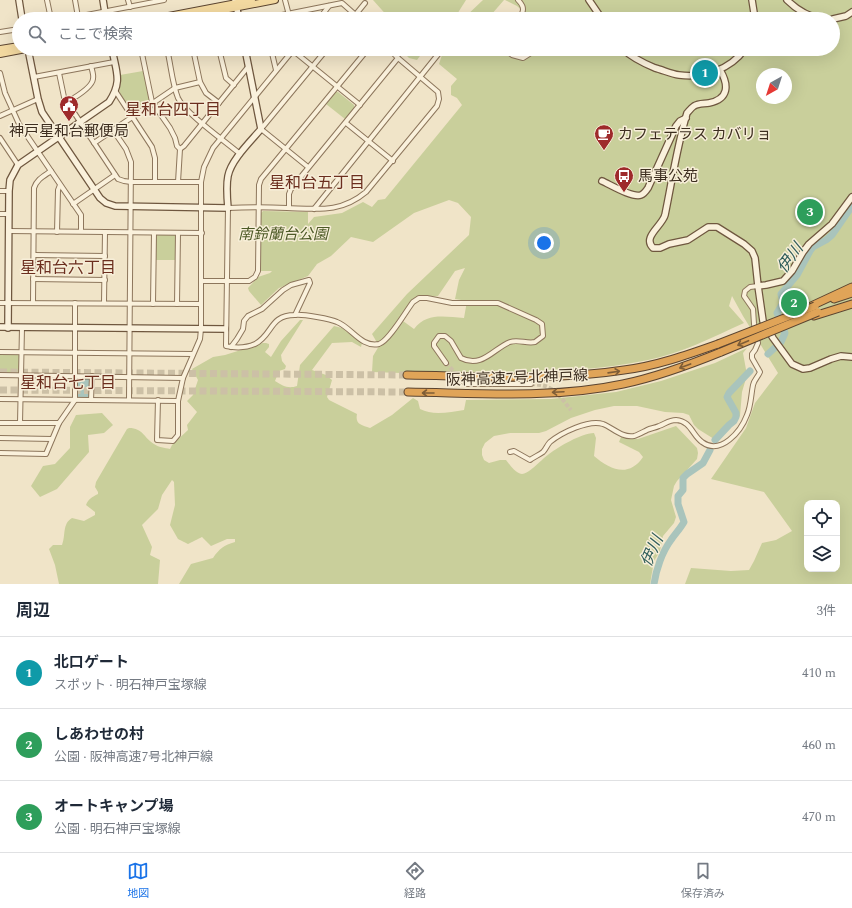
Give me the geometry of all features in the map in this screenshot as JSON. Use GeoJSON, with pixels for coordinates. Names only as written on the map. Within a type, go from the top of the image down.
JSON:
{"type":"FeatureCollection","features":[{"type":"Feature","properties":{"kind":"highway"},"geometry":{"type":"LineString","coordinates":[[817,309],[852,287]]}},
{"type":"Feature","properties":{"kind":"highway","name":"阪神高速7号北神戸線"},"geometry":{"type":"LineString","coordinates":[[408,392],[541,393],[589,390],[623,384],[681,368],[776,329],[852,294]]}},
{"type":"Feature","properties":{"kind":"highway","name":"阪神高速7号北神戸線"},"geometry":{"type":"LineString","coordinates":[[407,375],[547,376],[606,373],[656,364],[683,356],[788,317],[852,300]]}},
{"type":"Feature","properties":{"kind":"highway"},"geometry":{"type":"LineString","coordinates":[[817,309],[852,304]]}},
{"type":"Feature","properties":{"kind":"main road"},"geometry":{"type":"LineString","coordinates":[[205,12],[252,0]]}},
{"type":"Feature","properties":{"kind":"main road"},"geometry":{"type":"LineString","coordinates":[[192,12],[236,4],[275,0]]}},
{"type":"Feature","properties":{"kind":"main road"},"geometry":{"type":"LineString","coordinates":[[0,49],[12,47]]}},
{"type":"Feature","properties":{"kind":"main road"},"geometry":{"type":"LineString","coordinates":[[0,54],[12,52]]}},
{"type":"Feature","properties":{"kind":"street"},"geometry":{"type":"LineString","coordinates":[[19,0],[21,12]]}},
{"type":"Feature","properties":{"kind":"street"},"geometry":{"type":"LineString","coordinates":[[48,0],[50,12]]}},
{"type":"Feature","properties":{"kind":"street"},"geometry":{"type":"LineString","coordinates":[[75,0],[77,12]]}},
{"type":"Feature","properties":{"kind":"street"},"geometry":{"type":"LineString","coordinates":[[103,0],[106,12],[164,0]]}},
{"type":"Feature","properties":{"kind":"street"},"geometry":{"type":"LineString","coordinates":[[128,0],[130,7]]}},
{"type":"Feature","properties":{"kind":"street"},"geometry":{"type":"LineString","coordinates":[[285,0],[289,12]]}},
{"type":"Feature","properties":{"kind":"street"},"geometry":{"type":"LineString","coordinates":[[518,0],[524,7],[523,12]]}},
{"type":"Feature","properties":{"kind":"street"},"geometry":{"type":"LineString","coordinates":[[589,0],[597,12]]}},
{"type":"Feature","properties":{"kind":"street"},"geometry":{"type":"LineString","coordinates":[[752,0],[754,12]]}},
{"type":"Feature","properties":{"kind":"street"},"geometry":{"type":"LineString","coordinates":[[786,0],[801,12]]}},
{"type":"Feature","properties":{"kind":"street"},"geometry":{"type":"LineString","coordinates":[[295,12],[344,2],[354,12]]}},
{"type":"Feature","properties":{"kind":"street"},"geometry":{"type":"LineString","coordinates":[[358,12],[365,3]]}},
{"type":"Feature","properties":{"kind":"street"},"geometry":{"type":"LineString","coordinates":[[325,12],[330,6]]}},
{"type":"Feature","properties":{"kind":"street"},"geometry":{"type":"LineString","coordinates":[[840,17],[852,12]]}},
{"type":"Feature","properties":{"kind":"street"},"geometry":{"type":"LineString","coordinates":[[0,32],[12,30]]}},
{"type":"Feature","properties":{"kind":"street"},"geometry":{"type":"LineString","coordinates":[[29,56],[42,112],[100,198],[106,204],[115,206],[330,209],[347,204],[359,198],[366,192],[393,161],[437,106],[440,99],[438,92],[398,58],[308,168],[289,194],[289,208]]}},
{"type":"Feature","properties":{"kind":"street"},"geometry":{"type":"LineString","coordinates":[[8,328],[10,180],[18,164],[109,102],[116,92],[118,80],[113,56]]}},
{"type":"Feature","properties":{"kind":"street"},"geometry":{"type":"LineString","coordinates":[[142,56],[152,102],[170,128],[177,146],[180,149],[178,182]]}},
{"type":"Feature","properties":{"kind":"street"},"geometry":{"type":"LineString","coordinates":[[169,56],[175,88],[179,99],[187,110],[240,154]]}},
{"type":"Feature","properties":{"kind":"street"},"geometry":{"type":"LineString","coordinates":[[195,56],[200,82],[206,93],[219,103]]}},
{"type":"Feature","properties":{"kind":"street"},"geometry":{"type":"LineString","coordinates":[[221,56],[226,78],[234,85]]}},
{"type":"Feature","properties":{"kind":"street"},"geometry":{"type":"LineString","coordinates":[[246,56],[261,129],[308,168]]}},
{"type":"Feature","properties":{"kind":"street"},"geometry":{"type":"LineString","coordinates":[[273,56],[276,70]]}},
{"type":"Feature","properties":{"kind":"street"},"geometry":{"type":"LineString","coordinates":[[158,400],[157,440],[173,441],[178,435],[178,401],[183,378],[200,339],[202,304],[201,182],[204,167],[208,157],[221,138],[288,56]]}},
{"type":"Feature","properties":{"kind":"street"},"geometry":{"type":"LineString","coordinates":[[299,56],[360,105]]}},
{"type":"Feature","properties":{"kind":"street"},"geometry":{"type":"LineString","coordinates":[[321,56],[240,154],[228,174],[226,346],[243,347],[256,344],[282,316],[295,315],[337,322],[364,342],[372,345],[380,343],[387,337],[413,302],[419,298],[452,303],[498,303],[542,324],[543,336],[535,342],[508,342],[485,358],[469,361],[461,358],[451,341],[445,336],[441,335],[436,339],[434,346],[446,363]]}},
{"type":"Feature","properties":{"kind":"street"},"geometry":{"type":"LineString","coordinates":[[202,281],[249,281],[255,278],[258,271],[259,185],[261,179],[362,56]]}},
{"type":"Feature","properties":{"kind":"street"},"geometry":{"type":"LineString","coordinates":[[314,209],[437,56]]}},
{"type":"Feature","properties":{"kind":"street"},"geometry":{"type":"LineString","coordinates":[[516,56],[523,58],[526,56]]}},
{"type":"Feature","properties":{"kind":"street"},"geometry":{"type":"LineString","coordinates":[[632,56],[657,68],[678,75],[711,73],[731,64],[740,56]]}},
{"type":"Feature","properties":{"kind":"street"},"geometry":{"type":"LineString","coordinates":[[34,77],[114,62]]}},
{"type":"Feature","properties":{"kind":"street"},"geometry":{"type":"LineString","coordinates":[[66,102],[92,84],[93,79],[91,66]]}},
{"type":"Feature","properties":{"kind":"street"},"geometry":{"type":"LineString","coordinates":[[180,149],[248,67]]}},
{"type":"Feature","properties":{"kind":"street"},"geometry":{"type":"LineString","coordinates":[[720,70],[724,76],[727,86],[725,93],[721,98],[713,102],[694,106],[687,113],[664,219],[649,237],[650,246],[653,248],[660,248],[669,244],[688,240],[708,227],[717,227],[748,246],[752,251],[755,258],[763,321],[773,338],[792,364],[803,369],[810,368],[836,357],[852,357]]}},
{"type":"Feature","properties":{"kind":"street"},"geometry":{"type":"LineString","coordinates":[[0,73],[2,94],[19,124],[81,215],[81,232]]}},
{"type":"Feature","properties":{"kind":"street"},"geometry":{"type":"LineString","coordinates":[[59,73],[66,102],[118,179],[131,182],[201,182]]}},
{"type":"Feature","properties":{"kind":"street"},"geometry":{"type":"LineString","coordinates":[[94,143],[152,102],[175,88],[200,82]]}},
{"type":"Feature","properties":{"kind":"street"},"geometry":{"type":"LineString","coordinates":[[116,92],[152,147],[155,158],[154,182]]}},
{"type":"Feature","properties":{"kind":"street"},"geometry":{"type":"LineString","coordinates":[[0,116],[38,99]]}},
{"type":"Feature","properties":{"kind":"street"},"geometry":{"type":"LineString","coordinates":[[602,181],[631,194],[641,195],[648,188],[676,126],[680,121],[686,118]]}},
{"type":"Feature","properties":{"kind":"street"},"geometry":{"type":"LineString","coordinates":[[346,123],[393,161]]}},
{"type":"Feature","properties":{"kind":"street"},"geometry":{"type":"LineString","coordinates":[[113,130],[130,156],[130,353],[128,400]]}},
{"type":"Feature","properties":{"kind":"street"},"geometry":{"type":"LineString","coordinates":[[0,138],[18,164]]}},
{"type":"Feature","properties":{"kind":"street"},"geometry":{"type":"LineString","coordinates":[[0,150],[4,145]]}},
{"type":"Feature","properties":{"kind":"street"},"geometry":{"type":"LineString","coordinates":[[33,302],[34,188],[39,179],[51,171]]}},
{"type":"Feature","properties":{"kind":"street"},"geometry":{"type":"LineString","coordinates":[[73,204],[115,175]]}},
{"type":"Feature","properties":{"kind":"street"},"geometry":{"type":"LineString","coordinates":[[57,232],[58,190],[60,185]]}},
{"type":"Feature","properties":{"kind":"street"},"geometry":{"type":"LineString","coordinates":[[0,190],[9,191]]}},
{"type":"Feature","properties":{"kind":"street"},"geometry":{"type":"LineString","coordinates":[[510,452],[514,451],[530,460],[543,452],[555,439],[585,424],[602,424],[620,434],[635,436],[671,420],[677,420],[687,424],[693,429],[697,438],[706,445],[721,446],[727,442],[742,426],[749,409],[753,384],[760,372],[752,358],[752,354],[756,350],[758,343],[753,309],[744,296],[745,291],[750,287],[783,281],[792,271],[809,244],[832,224],[852,197]]}},
{"type":"Feature","properties":{"kind":"street"},"geometry":{"type":"LineString","coordinates":[[0,214],[9,214]]}},
{"type":"Feature","properties":{"kind":"street"},"geometry":{"type":"LineString","coordinates":[[9,231],[202,233]]}},
{"type":"Feature","properties":{"kind":"street"},"geometry":{"type":"LineString","coordinates":[[104,303],[105,232]]}},
{"type":"Feature","properties":{"kind":"street"},"geometry":{"type":"LineString","coordinates":[[153,304],[154,233]]}},
{"type":"Feature","properties":{"kind":"street"},"geometry":{"type":"LineString","coordinates":[[177,304],[178,233]]}},
{"type":"Feature","properties":{"kind":"street"},"geometry":{"type":"LineString","coordinates":[[34,255],[105,256]]}},
{"type":"Feature","properties":{"kind":"street"},"geometry":{"type":"LineString","coordinates":[[34,278],[105,280]]}},
{"type":"Feature","properties":{"kind":"street"},"geometry":{"type":"LineString","coordinates":[[231,347],[237,339],[244,321],[248,316],[262,309],[283,290],[291,285],[309,280],[310,283],[295,315]]}},
{"type":"Feature","properties":{"kind":"street"},"geometry":{"type":"LineString","coordinates":[[0,303],[202,304]]}},
{"type":"Feature","properties":{"kind":"street"},"geometry":{"type":"LineString","coordinates":[[0,453],[46,454],[60,424],[75,400],[76,303]]}},
{"type":"Feature","properties":{"kind":"street"},"geometry":{"type":"LineString","coordinates":[[0,327],[225,329]]}},
{"type":"Feature","properties":{"kind":"street"},"geometry":{"type":"LineString","coordinates":[[20,423],[22,328]]}},
{"type":"Feature","properties":{"kind":"street"},"geometry":{"type":"LineString","coordinates":[[0,352],[193,354]]}},
{"type":"Feature","properties":{"kind":"street"},"geometry":{"type":"LineString","coordinates":[[0,375],[183,378]]}},
{"type":"Feature","properties":{"kind":"street"},"geometry":{"type":"LineString","coordinates":[[91,400],[92,376]]}},
{"type":"Feature","properties":{"kind":"street"},"geometry":{"type":"LineString","coordinates":[[464,382],[467,384],[531,384]]}},
{"type":"Feature","properties":{"kind":"street"},"geometry":{"type":"LineString","coordinates":[[0,399],[178,401]]}},
{"type":"Feature","properties":{"kind":"street"},"geometry":{"type":"LineString","coordinates":[[0,423],[60,424]]}},
{"type":"Feature","properties":{"kind":"street"},"geometry":{"type":"LineString","coordinates":[[0,438],[52,439]]}},
{"type":"Feature","properties":{"kind":"green space"},"geometry":{"type":"Polygon","coordinates":[[[373,0],[466,0],[458,12],[384,12],[373,0]]]}},
{"type":"Feature","properties":{"kind":"green space"},"geometry":{"type":"Polygon","coordinates":[[[483,0],[504,0],[494,12],[470,12],[483,0]]]}},
{"type":"Feature","properties":{"kind":"green space","name":"南鈴蘭台公園"},"geometry":{"type":"Polygon","coordinates":[[[505,0],[852,0],[852,584],[685,584],[691,568],[731,571],[749,570],[762,543],[776,540],[792,531],[764,492],[711,479],[746,428],[755,403],[778,373],[732,296],[729,306],[744,323],[685,349],[648,360],[609,367],[550,371],[490,373],[372,372],[373,356],[379,346],[372,334],[407,294],[469,235],[471,217],[458,203],[449,200],[414,213],[373,242],[351,237],[331,256],[317,264],[308,276],[279,288],[261,305],[249,291],[248,288],[258,277],[272,271],[261,271],[261,213],[263,211],[308,212],[308,224],[314,217],[342,213],[363,202],[372,207],[378,200],[385,199],[462,105],[457,98],[451,95],[451,86],[457,79],[439,64],[442,56],[840,56],[840,12],[524,12],[517,6],[505,0]],[[465,268],[455,271],[438,296],[418,298],[403,321],[414,329],[425,320],[431,318],[464,318],[467,301],[455,299],[459,280],[465,268]]]}},
{"type":"Feature","properties":{"kind":"green space"},"geometry":{"type":"Polygon","coordinates":[[[407,56],[420,56],[417,60],[407,56]]]}},
{"type":"Feature","properties":{"kind":"green space"},"geometry":{"type":"Polygon","coordinates":[[[143,71],[150,100],[149,103],[134,113],[131,112],[119,94],[121,81],[120,75],[143,71]]]}},
{"type":"Feature","properties":{"kind":"green space"},"geometry":{"type":"Polygon","coordinates":[[[335,92],[338,92],[354,105],[354,108],[345,119],[326,104],[335,92]]]}},
{"type":"Feature","properties":{"kind":"green space"},"geometry":{"type":"Polygon","coordinates":[[[158,234],[174,234],[176,236],[176,260],[156,260],[156,237],[158,234]]]}},
{"type":"Feature","properties":{"kind":"green space"},"geometry":{"type":"Polygon","coordinates":[[[300,320],[303,320],[281,355],[282,361],[286,366],[285,369],[279,371],[275,381],[286,386],[297,386],[300,365],[334,326],[342,328],[362,343],[361,347],[352,342],[332,343],[312,370],[326,375],[332,380],[327,397],[329,400],[357,414],[358,422],[361,425],[370,428],[392,415],[413,398],[418,401],[420,409],[442,413],[464,410],[466,400],[551,399],[616,392],[661,381],[715,363],[747,348],[743,353],[747,375],[742,392],[740,416],[728,430],[714,439],[698,429],[694,425],[689,415],[683,413],[665,412],[637,406],[614,406],[595,410],[571,418],[539,433],[510,433],[494,436],[485,443],[482,449],[484,460],[489,463],[506,460],[515,470],[522,474],[536,466],[549,454],[564,444],[594,433],[596,438],[594,456],[606,465],[619,470],[626,470],[638,464],[643,457],[639,452],[619,442],[621,437],[638,439],[676,426],[697,448],[698,453],[697,459],[674,486],[671,500],[676,517],[674,523],[663,536],[660,551],[654,561],[650,584],[179,584],[191,564],[213,558],[222,548],[235,542],[235,539],[227,539],[211,546],[202,537],[188,544],[178,539],[170,525],[175,505],[174,482],[172,480],[162,495],[158,509],[142,525],[152,547],[150,555],[160,560],[158,584],[59,584],[55,565],[49,549],[53,545],[62,545],[65,527],[69,520],[72,518],[84,521],[95,515],[95,512],[86,505],[90,498],[98,494],[95,487],[96,482],[127,429],[134,428],[140,431],[156,445],[170,449],[172,445],[188,430],[187,425],[197,412],[187,401],[193,395],[198,380],[192,369],[213,357],[225,355],[263,343],[269,344],[269,347],[265,352],[271,357],[281,341],[300,320]]]}},
{"type":"Feature","properties":{"kind":"green space"},"geometry":{"type":"Polygon","coordinates":[[[0,354],[17,354],[20,356],[18,374],[0,374],[0,354]]]}},
{"type":"Feature","properties":{"kind":"green space"},"geometry":{"type":"Polygon","coordinates":[[[102,413],[113,425],[104,433],[88,435],[89,452],[57,489],[40,497],[31,486],[43,466],[55,464],[70,448],[70,427],[76,415],[102,413]]]}},
{"type":"Feature","properties":{"kind":"water"},"geometry":{"type":"Polygon","coordinates":[[[90,379],[90,398],[79,398],[77,396],[77,380],[90,379]]]}},
{"type":"Feature","properties":{"kind":"waterway","name":"伊川"},"geometry":{"type":"LineString","coordinates":[[768,354],[781,342],[785,333],[777,313],[783,303],[781,294],[797,275],[813,247],[832,235],[852,206]]}},
{"type":"Feature","properties":{"kind":"waterway","name":"伊川"},"geometry":{"type":"LineString","coordinates":[[715,440],[734,421],[736,417],[736,413],[727,397],[729,393],[750,371]]}},
{"type":"Feature","properties":{"kind":"waterway","name":"伊川"},"geometry":{"type":"LineString","coordinates":[[654,584],[662,556],[684,522],[678,504],[678,496],[683,490],[683,478],[703,463],[710,450]]}},
{"type":"Feature","properties":{"kind":"tunnel"},"geometry":{"type":"LineString","coordinates":[[446,363],[458,376]]}},
{"type":"Feature","properties":{"kind":"tunnel"},"geometry":{"type":"LineString","coordinates":[[0,372],[407,375]]}},
{"type":"Feature","properties":{"kind":"tunnel"},"geometry":{"type":"LineString","coordinates":[[531,384],[550,388],[571,410]]}},
{"type":"Feature","properties":{"kind":"tunnel"},"geometry":{"type":"LineString","coordinates":[[0,390],[408,392]]}},
{"type":"Feature","properties":{"kind":"place","name":"北口ゲート"},"geometry":{"type":"Point","coordinates":[705,73]}},
{"type":"Feature","properties":{"kind":"place","name":"神戸星和台郵便局"},"geometry":{"type":"Point","coordinates":[69,122]}},
{"type":"Feature","properties":{"kind":"place","name":"カフェテラス カバリョ"},"geometry":{"type":"Point","coordinates":[604,151]}},
{"type":"Feature","properties":{"kind":"place","name":"馬事公苑"},"geometry":{"type":"Point","coordinates":[624,193]}},
{"type":"Feature","properties":{"kind":"place","name":"オートキャンプ場"},"geometry":{"type":"Point","coordinates":[810,212]}},
{"type":"Feature","properties":{"kind":"place","name":"しあわせの村"},"geometry":{"type":"Point","coordinates":[794,303]}},
{"type":"Feature","properties":{"kind":"district","name":"星和台四丁目"},"geometry":{"type":"Point","coordinates":[173,110]}},
{"type":"Feature","properties":{"kind":"district","name":"星和台五丁目"},"geometry":{"type":"Point","coordinates":[317,183]}},
{"type":"Feature","properties":{"kind":"district","name":"星和台六丁目"},"geometry":{"type":"Point","coordinates":[68,268]}},
{"type":"Feature","properties":{"kind":"district","name":"星和台七丁目"},"geometry":{"type":"Point","coordinates":[68,383]}}]}
